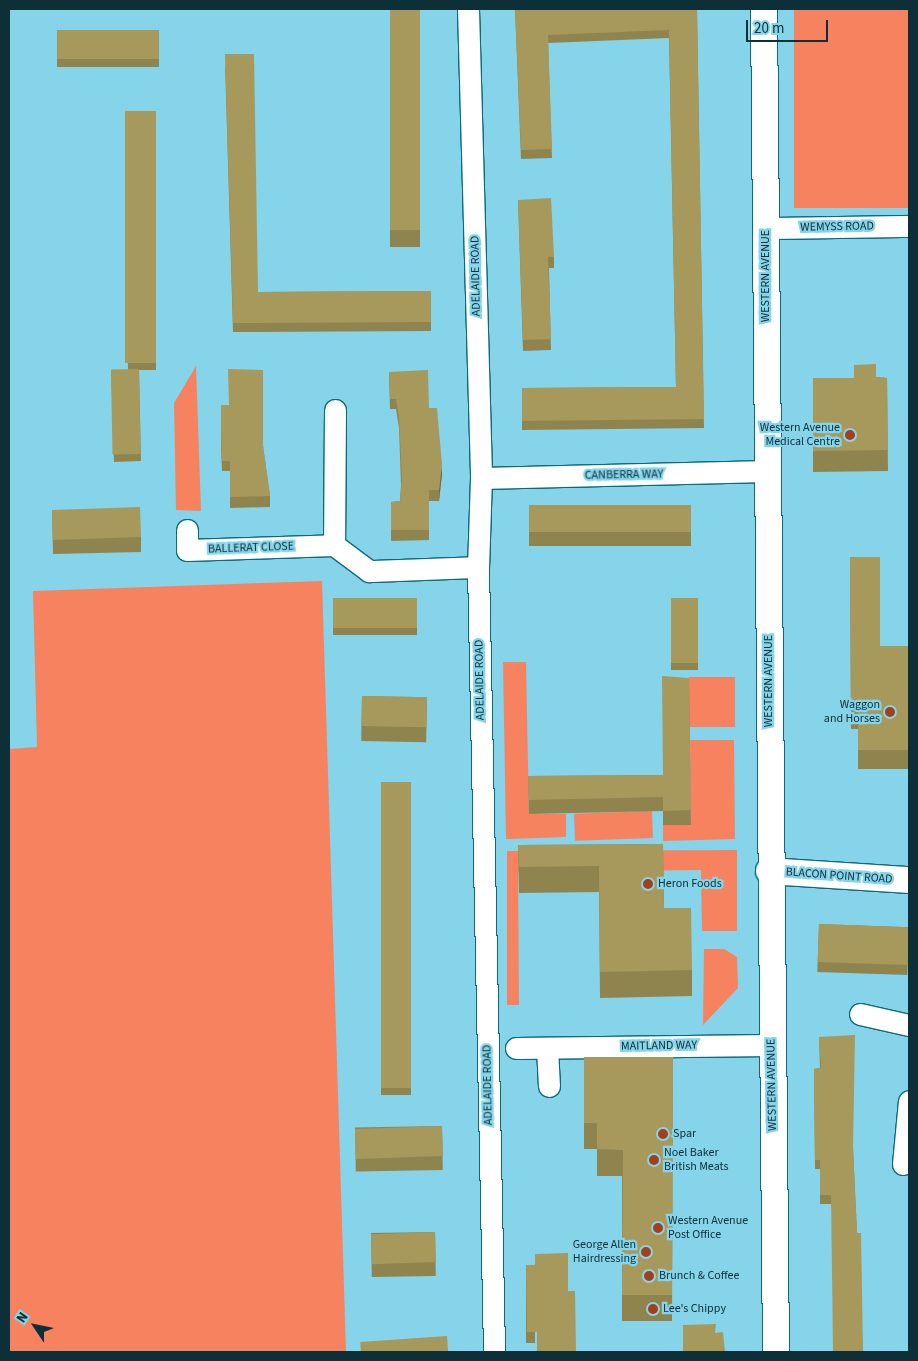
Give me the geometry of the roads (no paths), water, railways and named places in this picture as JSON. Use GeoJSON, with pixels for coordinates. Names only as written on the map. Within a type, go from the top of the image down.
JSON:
{"type":"FeatureCollection","features":[{"type":"Feature","properties":{"kind":"street","name":"ADELAIDE ROAD"},"geometry":{"type":"LineString","coordinates":[[468,9],[481,478],[478,567],[494,1352]]}},
{"type":"Feature","properties":{"kind":"street","name":"WESTERN AVENUE"},"geometry":{"type":"LineString","coordinates":[[764,9],[769,871],[776,1352]]}},
{"type":"Feature","properties":{"kind":"street","name":"WEMYSS ROAD"},"geometry":{"type":"LineString","coordinates":[[766,228],[909,226]]}},
{"type":"Feature","properties":{"kind":"street"},"geometry":{"type":"LineString","coordinates":[[335,410],[334,545],[368,571],[478,567]]}},
{"type":"Feature","properties":{"kind":"street","name":"CANBERRA WAY"},"geometry":{"type":"LineString","coordinates":[[481,478],[767,471]]}},
{"type":"Feature","properties":{"kind":"street","name":"BALLERAT CLOSE"},"geometry":{"type":"LineString","coordinates":[[187,530],[188,550],[334,545]]}},
{"type":"Feature","properties":{"kind":"street","name":"BLACON POINT ROAD"},"geometry":{"type":"LineString","coordinates":[[769,871],[909,880]]}},
{"type":"Feature","properties":{"kind":"street"},"geometry":{"type":"LineString","coordinates":[[860,1014],[909,1025]]}},
{"type":"Feature","properties":{"kind":"street","name":"MAITLAND WAY"},"geometry":{"type":"LineString","coordinates":[[516,1048],[771,1045]]}},
{"type":"Feature","properties":{"kind":"street"},"geometry":{"type":"LineString","coordinates":[[547,1048],[549,1086]]}},
{"type":"Feature","properties":{"kind":"street"},"geometry":{"type":"LineString","coordinates":[[902,1164],[909,1101]]}},
{"type":"Feature","properties":{"kind":"place","name":"Western Avenue Medical Centre"},"geometry":{"type":"Point","coordinates":[850,435]}},
{"type":"Feature","properties":{"kind":"place","name":"Waggon and Horses"},"geometry":{"type":"Point","coordinates":[890,712]}},
{"type":"Feature","properties":{"kind":"place","name":"Heron Foods"},"geometry":{"type":"Point","coordinates":[648,884]}},
{"type":"Feature","properties":{"kind":"place","name":"Spar"},"geometry":{"type":"Point","coordinates":[663,1134]}},
{"type":"Feature","properties":{"kind":"place","name":"Noel Baker British Meats"},"geometry":{"type":"Point","coordinates":[654,1160]}},
{"type":"Feature","properties":{"kind":"place","name":"Western Avenue Post Office"},"geometry":{"type":"Point","coordinates":[658,1228]}},
{"type":"Feature","properties":{"kind":"place","name":"George Allen Hairdressing"},"geometry":{"type":"Point","coordinates":[646,1252]}},
{"type":"Feature","properties":{"kind":"place","name":"Brunch & Coffee"},"geometry":{"type":"Point","coordinates":[649,1276]}},
{"type":"Feature","properties":{"kind":"place","name":"Lee's Chippy"},"geometry":{"type":"Point","coordinates":[653,1309]}}]}
